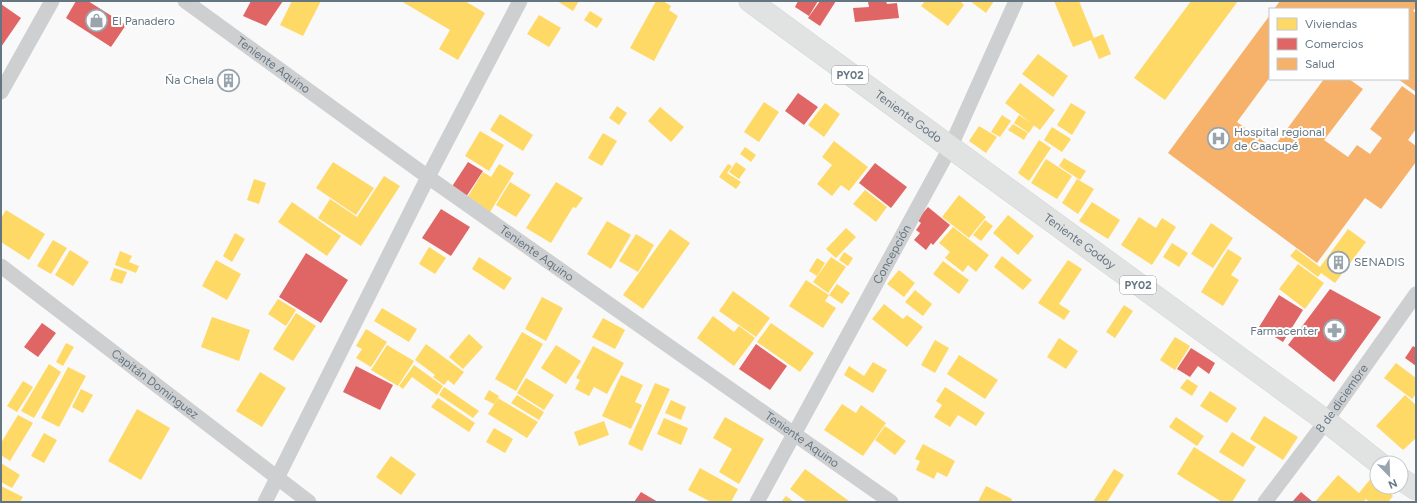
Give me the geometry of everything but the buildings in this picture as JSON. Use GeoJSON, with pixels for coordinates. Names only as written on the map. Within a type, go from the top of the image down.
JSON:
{"type":"FeatureCollection","features":[{"type":"Feature","properties":{"kind":"main road","name":"Teniente Godo"},"geometry":{"type":"LineString","coordinates":[[750,1],[950,148]]}},
{"type":"Feature","properties":{"kind":"main road","name":"Teniente Godoy"},"geometry":{"type":"LineString","coordinates":[[950,148],[1326,421]]}},
{"type":"Feature","properties":{"kind":"main road","name":"PY02"},"geometry":{"type":"LineString","coordinates":[[1326,421],[1369,455]]}},
{"type":"Feature","properties":{"kind":"street"},"geometry":{"type":"LineString","coordinates":[[1,92],[52,1]]}},
{"type":"Feature","properties":{"kind":"street","name":"Teniente Aquino"},"geometry":{"type":"LineString","coordinates":[[186,1],[428,177],[891,502]]}},
{"type":"Feature","properties":{"kind":"street"},"geometry":{"type":"LineString","coordinates":[[266,502],[428,177],[520,1]]}},
{"type":"Feature","properties":{"kind":"street","name":"Concepción"},"geometry":{"type":"LineString","coordinates":[[757,502],[796,434],[950,148],[1016,1]]}},
{"type":"Feature","properties":{"kind":"street","name":"Capitán Dominguez"},"geometry":{"type":"LineString","coordinates":[[1,266],[309,502]]}},
{"type":"Feature","properties":{"kind":"street","name":"8 de diciembre"},"geometry":{"type":"LineString","coordinates":[[1265,502],[1326,421],[1416,294]]}},
{"type":"Feature","properties":{"kind":"place","name":"El Panadero"},"geometry":{"type":"Point","coordinates":[96,21]}},
{"type":"Feature","properties":{"kind":"place","name":"Ña Chela"},"geometry":{"type":"Point","coordinates":[229,80]}},
{"type":"Feature","properties":{"kind":"place","name":"Hospital regional de Caacupé"},"geometry":{"type":"Point","coordinates":[1219,139]}},
{"type":"Feature","properties":{"kind":"place","name":"SENADIS"},"geometry":{"type":"Point","coordinates":[1338,262]}},
{"type":"Feature","properties":{"kind":"place","name":"Farmacenter"},"geometry":{"type":"Point","coordinates":[1334,331]}}]}
